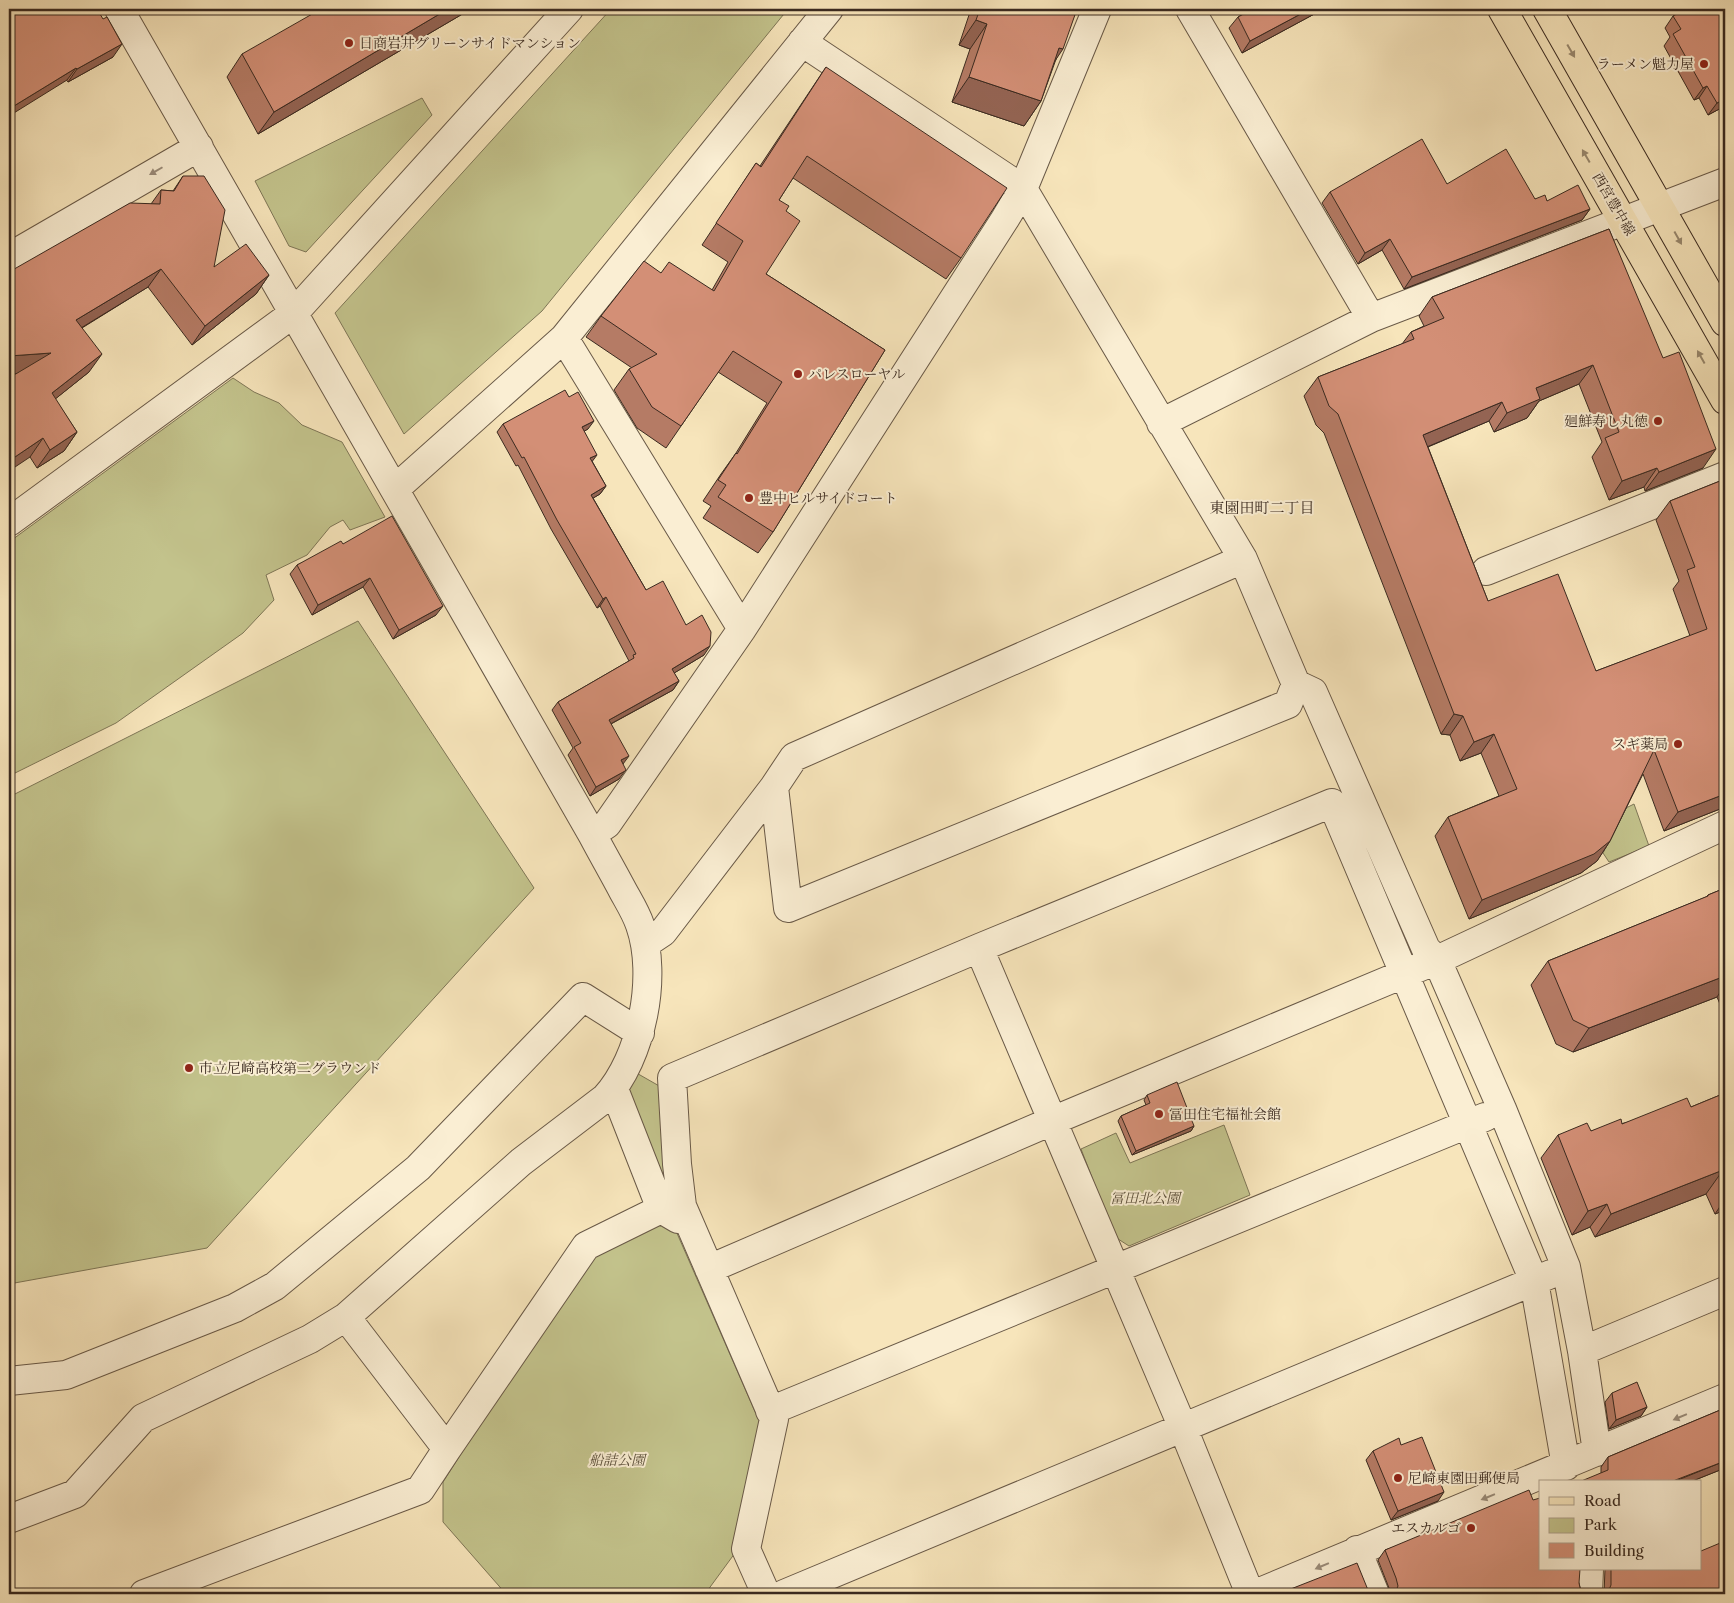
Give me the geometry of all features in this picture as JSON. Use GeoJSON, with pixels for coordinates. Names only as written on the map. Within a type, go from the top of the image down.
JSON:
{"type":"FeatureCollection","features":[{"type":"Feature","properties":{"kind":"main road","name":"西宮豊中線"},"geometry":{"type":"LineString","coordinates":[[1502,9],[1725,400]]}},
{"type":"Feature","properties":{"kind":"main road"},"geometry":{"type":"LineString","coordinates":[[1547,9],[1661,206],[1725,322]]}},
{"type":"Feature","properties":{"kind":"street"},"geometry":{"type":"LineString","coordinates":[[9,1519],[76,1494],[143,1418],[310,1339],[346,1317],[521,1162],[606,1098],[614,1089],[640,1033],[646,998],[647,969],[645,944],[640,925],[633,910],[592,834],[119,9]]}},
{"type":"Feature","properties":{"kind":"street"},"geometry":{"type":"LineString","coordinates":[[9,522],[294,313],[569,9]]}},
{"type":"Feature","properties":{"kind":"street"},"geometry":{"type":"LineString","coordinates":[[395,489],[564,338],[829,9]]}},
{"type":"Feature","properties":{"kind":"street"},"geometry":{"type":"LineString","coordinates":[[592,834],[607,824],[742,629],[1023,189],[1097,9]]}},
{"type":"Feature","properties":{"kind":"street"},"geometry":{"type":"LineString","coordinates":[[1190,9],[1371,318]]}},
{"type":"Feature","properties":{"kind":"street"},"geometry":{"type":"LineString","coordinates":[[802,42],[1023,189],[1243,560],[1296,684],[1312,692],[1344,798],[1404,973],[1534,1281],[1584,1464]]}},
{"type":"Feature","properties":{"kind":"street"},"geometry":{"type":"LineString","coordinates":[[9,258],[198,147]]}},
{"type":"Feature","properties":{"kind":"street"},"geometry":{"type":"LineString","coordinates":[[1161,423],[1371,318],[1725,182]]}},
{"type":"Feature","properties":{"kind":"street"},"geometry":{"type":"LineString","coordinates":[[564,338],[742,629]]}},
{"type":"Feature","properties":{"kind":"street"},"geometry":{"type":"LineString","coordinates":[[1486,571],[1725,476]]}},
{"type":"Feature","properties":{"kind":"street"},"geometry":{"type":"LineString","coordinates":[[645,944],[663,932],[774,787],[794,757],[1243,560]]}},
{"type":"Feature","properties":{"kind":"street"},"geometry":{"type":"LineString","coordinates":[[774,787],[788,908],[1288,704],[1296,684]]}},
{"type":"Feature","properties":{"kind":"street"},"geometry":{"type":"LineString","coordinates":[[766,1594],[746,1549],[774,1419],[682,1206],[677,1164],[672,1078],[978,948],[1344,798]]}},
{"type":"Feature","properties":{"kind":"street"},"geometry":{"type":"LineString","coordinates":[[1344,798],[1426,949],[1437,960],[1502,1109],[1566,1267],[1582,1351],[1584,1464]]}},
{"type":"Feature","properties":{"kind":"street"},"geometry":{"type":"LineString","coordinates":[[709,1269],[1052,1121],[1437,960],[1725,825]]}},
{"type":"Feature","properties":{"kind":"street"},"geometry":{"type":"LineString","coordinates":[[978,948],[1183,1428],[1250,1594]]}},
{"type":"Feature","properties":{"kind":"street"},"geometry":{"type":"LineString","coordinates":[[9,1381],[66,1375],[235,1308],[275,1286],[418,1168],[583,997],[640,1033]]}},
{"type":"Feature","properties":{"kind":"street"},"geometry":{"type":"LineString","coordinates":[[614,1089],[662,1209],[692,1228]]}},
{"type":"Feature","properties":{"kind":"street"},"geometry":{"type":"LineString","coordinates":[[770,1412],[1502,1109]]}},
{"type":"Feature","properties":{"kind":"street"},"geometry":{"type":"LineString","coordinates":[[144,1594],[420,1490],[586,1246],[662,1209]]}},
{"type":"Feature","properties":{"kind":"street"},"geometry":{"type":"LineString","coordinates":[[784,1594],[1566,1267]]}},
{"type":"Feature","properties":{"kind":"street"},"geometry":{"type":"LineString","coordinates":[[1582,1351],[1725,1291]]}},
{"type":"Feature","properties":{"kind":"street"},"geometry":{"type":"LineString","coordinates":[[346,1317],[447,1449]]}},
{"type":"Feature","properties":{"kind":"street"},"geometry":{"type":"LineString","coordinates":[[1542,1480],[1584,1464],[1725,1398]]}},
{"type":"Feature","properties":{"kind":"street"},"geometry":{"type":"LineString","coordinates":[[1255,1594],[1357,1550],[1539,1481]]}},
{"type":"Feature","properties":{"kind":"street"},"geometry":{"type":"LineString","coordinates":[[1357,1550],[1375,1594]]}},
{"type":"Feature","properties":{"kind":"street"},"geometry":{"type":"LineString","coordinates":[[1588,1594],[1589,1570]]}},
{"type":"Feature","properties":{"kind":"green space"},"geometry":{"type":"Polygon","coordinates":[[[611,9],[788,9],[542,311],[404,434],[335,313],[611,9]]]}},
{"type":"Feature","properties":{"kind":"green space"},"geometry":{"type":"Polygon","coordinates":[[[422,98],[432,115],[306,252],[289,246],[255,181],[422,98]]]}},
{"type":"Feature","properties":{"kind":"green space"},"geometry":{"type":"Polygon","coordinates":[[[233,378],[254,392],[279,403],[302,425],[342,442],[385,517],[350,530],[343,520],[330,527],[307,555],[266,575],[274,600],[243,633],[116,723],[9,776],[9,542],[233,378]]]}},
{"type":"Feature","properties":{"kind":"green space","name":"市立尼崎高校第二グラウンド"},"geometry":{"type":"Polygon","coordinates":[[[358,621],[534,888],[207,1248],[9,1284],[9,797],[358,621]]]}},
{"type":"Feature","properties":{"kind":"green space"},"geometry":{"type":"Polygon","coordinates":[[[1634,804],[1649,846],[1609,862],[1603,853],[1626,808],[1634,804]]]}},
{"type":"Feature","properties":{"kind":"green space"},"geometry":{"type":"Polygon","coordinates":[[[633,1071],[661,1087],[670,1203],[623,1090],[633,1071]]]}},
{"type":"Feature","properties":{"kind":"green space","name":"冨田北公園"},"geometry":{"type":"Polygon","coordinates":[[[1224,1125],[1250,1195],[1129,1246],[1115,1237],[1081,1149],[1116,1133],[1130,1163],[1224,1125]]]}},
{"type":"Feature","properties":{"kind":"green space","name":"船詰公園"},"geometry":{"type":"Polygon","coordinates":[[[654,1222],[676,1231],[760,1423],[735,1553],[705,1594],[506,1594],[443,1522],[443,1482],[590,1252],[654,1222]]]}},
{"type":"Feature","properties":{"kind":"building"},"geometry":{"type":"Polygon","coordinates":[[[9,9],[97,9],[103,19],[107,17],[122,44],[76,68],[9,109],[9,9]]]}},
{"type":"Feature","properties":{"kind":"building","name":"日商岩井グリーンサイドマンション"},"geometry":{"type":"Polygon","coordinates":[[[321,9],[448,9],[274,112],[242,54],[321,9]]]}},
{"type":"Feature","properties":{"kind":"building"},"geometry":{"type":"Polygon","coordinates":[[[980,9],[1077,9],[1063,49],[1059,48],[1041,101],[969,77],[987,24],[976,20],[980,9]]]}},
{"type":"Feature","properties":{"kind":"building"},"geometry":{"type":"Polygon","coordinates":[[[1253,9],[1310,9],[1250,41],[1238,17],[1253,9]]]}},
{"type":"Feature","properties":{"kind":"building"},"geometry":{"type":"Polygon","coordinates":[[[1686,9],[1725,9],[1725,99],[1717,103],[1707,86],[1703,88],[1673,34],[1681,29],[1673,16],[1686,9]]]}},
{"type":"Feature","properties":{"kind":"building"},"geometry":{"type":"Polygon","coordinates":[[[826,67],[1007,188],[961,258],[807,156],[779,200],[789,206],[786,211],[800,221],[766,274],[885,350],[773,532],[718,497],[726,485],[718,480],[737,454],[782,382],[733,351],[681,426],[652,407],[629,369],[657,354],[601,316],[644,261],[661,273],[669,262],[714,291],[743,241],[716,223],[756,163],[761,167],[826,67]]]}},
{"type":"Feature","properties":{"kind":"building"},"geometry":{"type":"Polygon","coordinates":[[[1422,139],[1447,184],[1506,149],[1535,199],[1545,195],[1547,201],[1578,185],[1590,209],[1412,277],[1390,239],[1365,253],[1330,192],[1422,139]]]}},
{"type":"Feature","properties":{"kind":"building"},"geometry":{"type":"Polygon","coordinates":[[[183,176],[204,176],[225,210],[214,267],[246,244],[269,275],[205,326],[161,269],[76,320],[102,354],[52,393],[77,432],[50,450],[43,438],[9,461],[9,378],[51,353],[9,356],[9,272],[130,203],[160,204],[161,190],[174,191],[183,176]]]}},
{"type":"Feature","properties":{"kind":"building"},"geometry":{"type":"Polygon","coordinates":[[[1609,229],[1663,358],[1679,352],[1716,449],[1659,472],[1657,468],[1622,481],[1605,438],[1619,432],[1593,365],[1536,388],[1540,399],[1507,413],[1502,402],[1423,435],[1488,601],[1558,574],[1596,671],[1707,629],[1687,570],[1695,567],[1670,501],[1725,479],[1725,794],[1678,812],[1654,750],[1610,841],[1594,854],[1482,900],[1448,817],[1517,789],[1494,734],[1474,742],[1463,716],[1454,714],[1338,414],[1329,406],[1318,377],[1414,339],[1411,332],[1444,318],[1432,297],[1609,229]]]}},
{"type":"Feature","properties":{"kind":"building"},"geometry":{"type":"Polygon","coordinates":[[[565,390],[569,397],[578,392],[594,421],[582,427],[597,455],[590,458],[606,486],[591,495],[646,590],[663,581],[686,625],[702,615],[711,632],[710,646],[672,669],[679,681],[609,720],[629,756],[621,760],[625,771],[596,787],[574,747],[581,743],[558,702],[634,658],[633,655],[636,654],[606,597],[603,599],[557,520],[524,457],[522,458],[503,424],[565,390]]]}},
{"type":"Feature","properties":{"kind":"building"},"geometry":{"type":"Polygon","coordinates":[[[392,516],[443,606],[399,630],[370,578],[318,605],[297,565],[341,541],[343,544],[392,516]]]}},
{"type":"Feature","properties":{"kind":"building"},"geometry":{"type":"Polygon","coordinates":[[[1725,888],[1725,976],[1589,1028],[1573,1020],[1548,961],[1725,888]]]}},
{"type":"Feature","properties":{"kind":"building","name":"冨田住宅福祉会館"},"geometry":{"type":"Polygon","coordinates":[[[1177,1082],[1194,1126],[1136,1151],[1121,1116],[1150,1103],[1147,1095],[1177,1082]]]}},
{"type":"Feature","properties":{"kind":"building"},"geometry":{"type":"Polygon","coordinates":[[[1725,1093],[1725,1176],[1723,1170],[1611,1214],[1607,1204],[1588,1211],[1558,1135],[1587,1123],[1591,1131],[1621,1119],[1622,1124],[1687,1098],[1691,1107],[1725,1093]]]}},
{"type":"Feature","properties":{"kind":"building"},"geometry":{"type":"Polygon","coordinates":[[[1637,1382],[1647,1407],[1616,1420],[1612,1393],[1637,1382]]]}},
{"type":"Feature","properties":{"kind":"building"},"geometry":{"type":"Polygon","coordinates":[[[1725,1408],[1725,1461],[1676,1480],[1584,1480],[1608,1470],[1608,1457],[1725,1408]]]}},
{"type":"Feature","properties":{"kind":"building"},"geometry":{"type":"Polygon","coordinates":[[[1422,1437],[1444,1492],[1398,1511],[1373,1451],[1399,1438],[1401,1445],[1422,1437]]]}},
{"type":"Feature","properties":{"kind":"building"},"geometry":{"type":"Polygon","coordinates":[[[1529,1490],[1533,1500],[1539,1498],[1539,1570],[1580,1570],[1579,1583],[1581,1592],[1584,1594],[1393,1594],[1398,1586],[1385,1550],[1529,1490]]]}},
{"type":"Feature","properties":{"kind":"building"},"geometry":{"type":"Polygon","coordinates":[[[1725,1541],[1725,1594],[1606,1594],[1611,1585],[1611,1570],[1702,1570],[1702,1551],[1725,1541]]]}},
{"type":"Feature","properties":{"kind":"building"},"geometry":{"type":"Polygon","coordinates":[[[1357,1563],[1371,1594],[1278,1594],[1357,1563]]]}},
{"type":"Feature","properties":{"kind":"place","name":"日商岩井グリーンサイドマンション"},"geometry":{"type":"Point","coordinates":[349,43]}},
{"type":"Feature","properties":{"kind":"place","name":"ラーメン魁力屋"},"geometry":{"type":"Point","coordinates":[1704,64]}},
{"type":"Feature","properties":{"kind":"place","name":"パレスローヤル"},"geometry":{"type":"Point","coordinates":[798,374]}},
{"type":"Feature","properties":{"kind":"place","name":"廻鮮寿し丸徳"},"geometry":{"type":"Point","coordinates":[1658,421]}},
{"type":"Feature","properties":{"kind":"place","name":"豊中ヒルサイドコート"},"geometry":{"type":"Point","coordinates":[749,498]}},
{"type":"Feature","properties":{"kind":"place","name":"スギ薬局"},"geometry":{"type":"Point","coordinates":[1678,744]}},
{"type":"Feature","properties":{"kind":"place","name":"市立尼崎高校第二グラウンド"},"geometry":{"type":"Point","coordinates":[189,1068]}},
{"type":"Feature","properties":{"kind":"place","name":"冨田住宅福祉会館"},"geometry":{"type":"Point","coordinates":[1159,1114]}},
{"type":"Feature","properties":{"kind":"place","name":"尼崎東園田郵便局"},"geometry":{"type":"Point","coordinates":[1398,1478]}},
{"type":"Feature","properties":{"kind":"place","name":"エスカルゴ"},"geometry":{"type":"Point","coordinates":[1471,1528]}},
{"type":"Feature","properties":{"kind":"district","name":"東園田町二丁目"},"geometry":{"type":"Point","coordinates":[1262,508]}}]}
